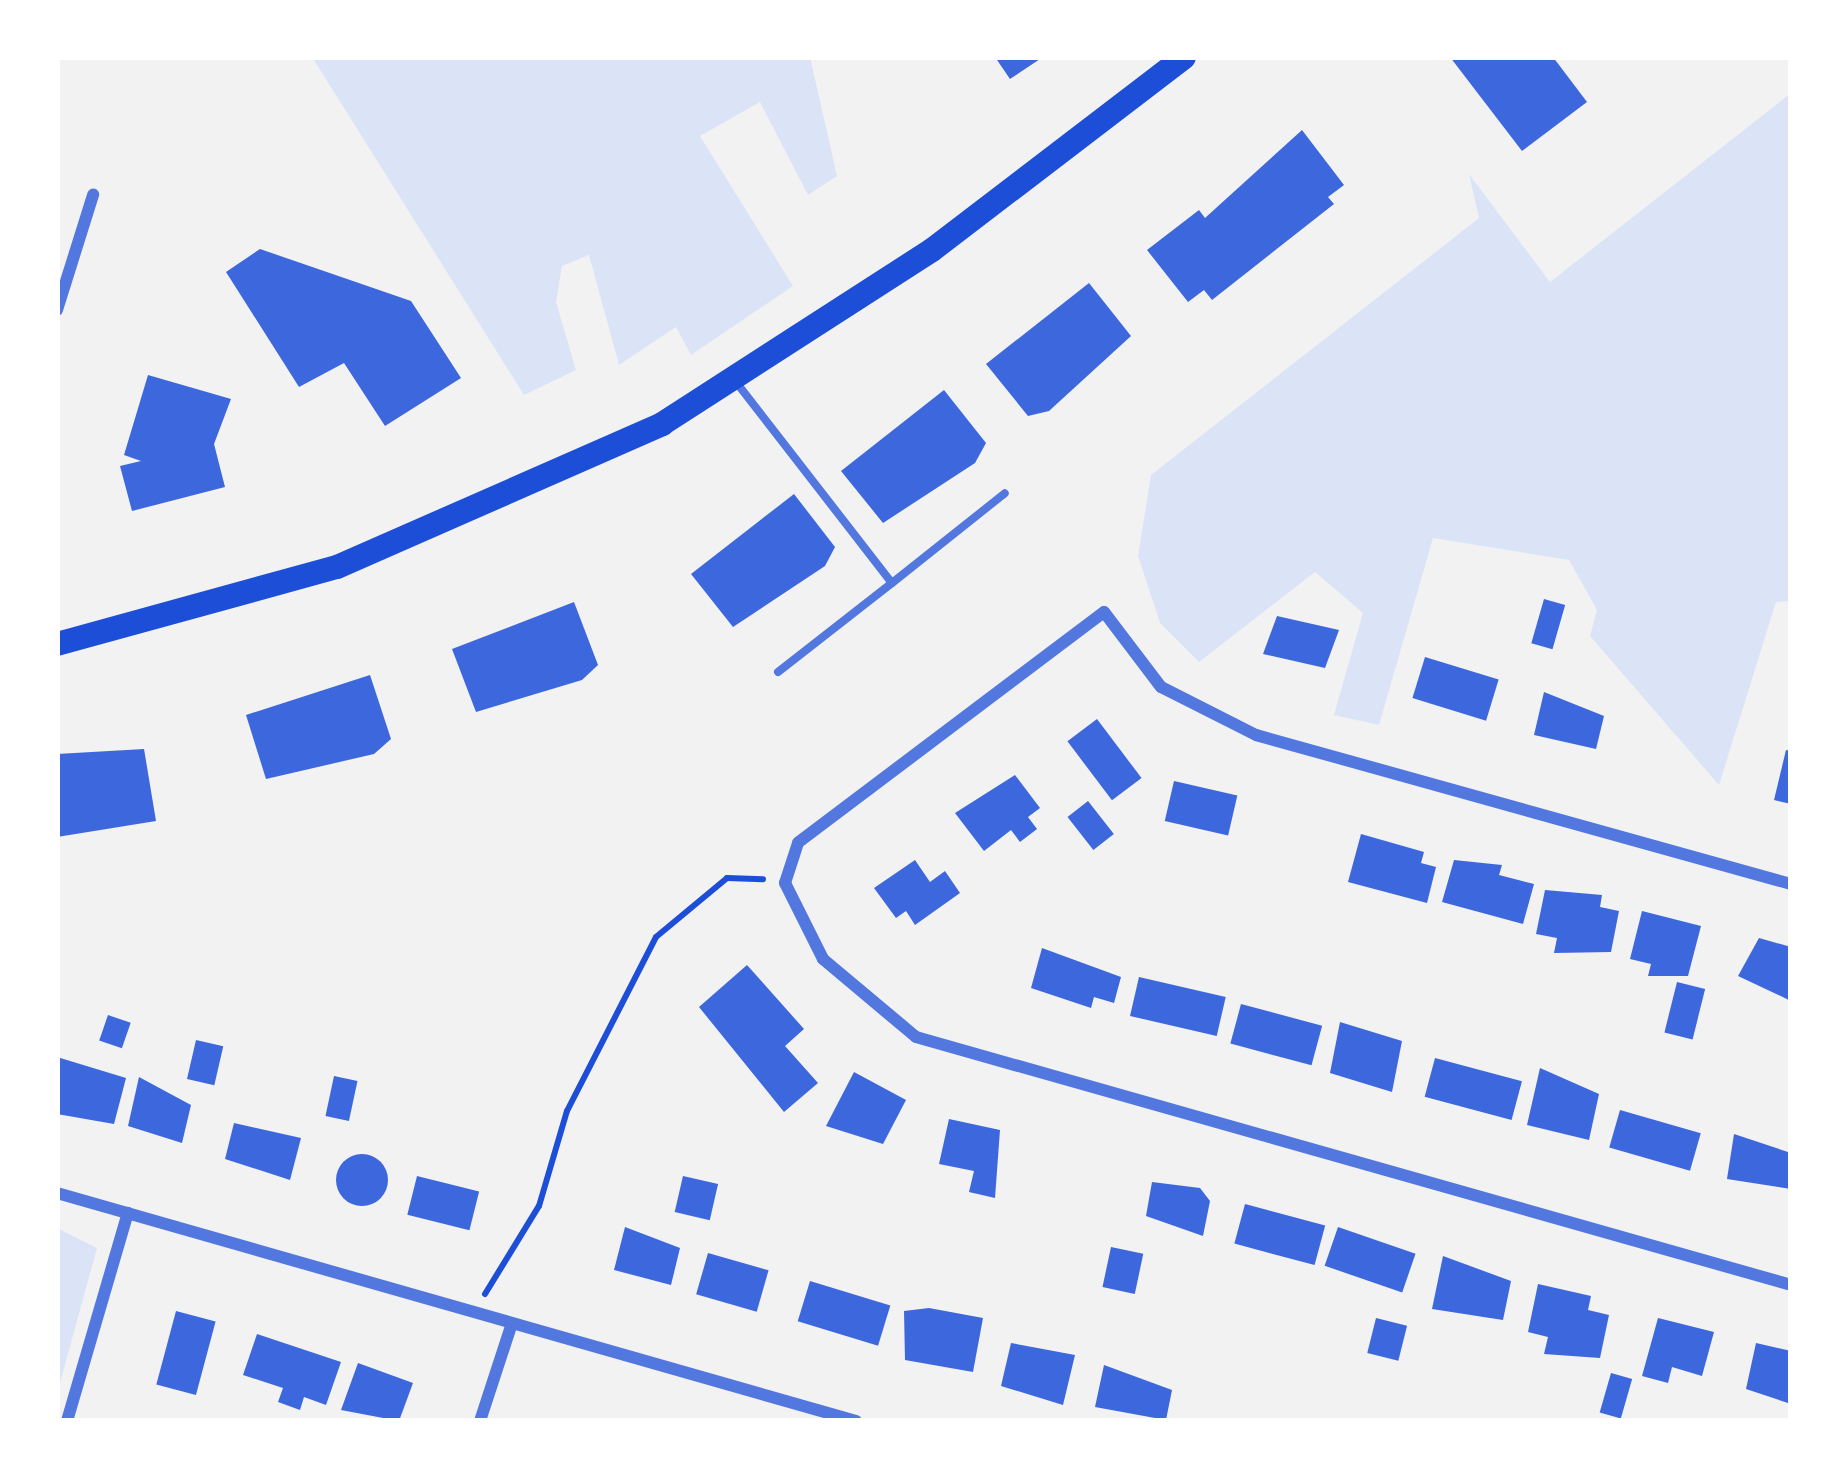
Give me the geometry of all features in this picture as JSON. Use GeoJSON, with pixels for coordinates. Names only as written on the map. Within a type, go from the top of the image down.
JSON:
{"type":"FeatureCollection","features":[{"type":"Feature","properties":{"kind":"main road"},"geometry":{"type":"LineString","coordinates":[[57,644],[358,559],[561,474],[735,381],[932,250],[1184,57]]}},
{"type":"Feature","properties":{"kind":"street"},"geometry":{"type":"LineString","coordinates":[[57,310],[93,195]]}},
{"type":"Feature","properties":{"kind":"street"},"geometry":{"type":"LineString","coordinates":[[1791,884],[1256,735],[1161,687],[1104,612],[798,843],[785,883],[823,959],[916,1037],[1791,1285]]}},
{"type":"Feature","properties":{"kind":"street"},"geometry":{"type":"LineString","coordinates":[[57,1193],[856,1421]]}},
{"type":"Feature","properties":{"kind":"street"},"geometry":{"type":"LineString","coordinates":[[67,1421],[128,1213]]}},
{"type":"Feature","properties":{"kind":"street"},"geometry":{"type":"LineString","coordinates":[[480,1421],[512,1323]]}},
{"type":"Feature","properties":{"kind":"lane"},"geometry":{"type":"LineString","coordinates":[[735,381],[892,583]]}},
{"type":"Feature","properties":{"kind":"lane"},"geometry":{"type":"LineString","coordinates":[[778,672],[1005,493]]}},
{"type":"Feature","properties":{"kind":"path"},"geometry":{"type":"LineString","coordinates":[[473,1312],[539,1206],[567,1111],[656,938],[727,878],[785,883]]}},
{"type":"Feature","properties":{"kind":"shaded area"},"geometry":{"type":"Polygon","coordinates":[[[312,57],[810,57],[837,176],[808,195],[760,102],[700,136],[793,286],[691,355],[676,327],[619,365],[589,255],[562,266],[556,302],[576,370],[524,395],[312,57]]]}},
{"type":"Feature","properties":{"kind":"shaded area"},"geometry":{"type":"Polygon","coordinates":[[[1791,93],[1791,601],[1776,602],[1719,785],[1590,636],[1597,610],[1569,560],[1433,538],[1379,725],[1334,715],[1363,613],[1315,572],[1199,662],[1160,623],[1138,556],[1151,475],[1479,218],[1469,174],[1550,282],[1791,93]]]}},
{"type":"Feature","properties":{"kind":"shaded area"},"geometry":{"type":"Polygon","coordinates":[[[57,1228],[97,1248],[57,1394],[57,1228]]]}},
{"type":"Feature","properties":{"kind":"building"},"geometry":{"type":"Polygon","coordinates":[[[995,57],[1043,57],[1010,79],[995,57]]]}},
{"type":"Feature","properties":{"kind":"building"},"geometry":{"type":"Polygon","coordinates":[[[1450,57],[1553,57],[1587,102],[1522,151],[1450,57]]]}},
{"type":"Feature","properties":{"kind":"building"},"geometry":{"type":"Polygon","coordinates":[[[1302,130],[1344,185],[1328,197],[1334,204],[1212,300],[1204,290],[1188,302],[1147,250],[1199,210],[1205,218],[1302,130]]]}},
{"type":"Feature","properties":{"kind":"building"},"geometry":{"type":"Polygon","coordinates":[[[260,249],[411,301],[461,378],[385,426],[344,363],[299,387],[226,272],[260,249]]]}},
{"type":"Feature","properties":{"kind":"building"},"geometry":{"type":"Polygon","coordinates":[[[1089,283],[1131,336],[1049,411],[1028,416],[986,364],[1089,283]]]}},
{"type":"Feature","properties":{"kind":"building"},"geometry":{"type":"Polygon","coordinates":[[[148,375],[231,399],[214,444],[225,487],[132,511],[120,466],[141,461],[124,455],[148,375]]]}},
{"type":"Feature","properties":{"kind":"building"},"geometry":{"type":"Polygon","coordinates":[[[944,390],[986,443],[975,463],[883,523],[841,471],[944,390]]]}},
{"type":"Feature","properties":{"kind":"building"},"geometry":{"type":"Polygon","coordinates":[[[794,494],[835,547],[825,566],[733,627],[691,574],[794,494]]]}},
{"type":"Feature","properties":{"kind":"building"},"geometry":{"type":"Polygon","coordinates":[[[1544,599],[1565,605],[1552,649],[1531,643],[1544,599]]]}},
{"type":"Feature","properties":{"kind":"building"},"geometry":{"type":"Polygon","coordinates":[[[574,602],[598,665],[582,680],[476,712],[452,649],[574,602]]]}},
{"type":"Feature","properties":{"kind":"building"},"geometry":{"type":"Polygon","coordinates":[[[1277,616],[1339,630],[1325,668],[1263,654],[1277,616]]]}},
{"type":"Feature","properties":{"kind":"building"},"geometry":{"type":"Polygon","coordinates":[[[1425,657],[1499,680],[1486,721],[1412,698],[1425,657]]]}},
{"type":"Feature","properties":{"kind":"building"},"geometry":{"type":"Polygon","coordinates":[[[370,675],[391,739],[374,754],[266,779],[246,715],[370,675]]]}},
{"type":"Feature","properties":{"kind":"building"},"geometry":{"type":"Polygon","coordinates":[[[1544,692],[1604,716],[1596,749],[1534,735],[1544,692]]]}},
{"type":"Feature","properties":{"kind":"building"},"geometry":{"type":"Polygon","coordinates":[[[1097,719],[1142,778],[1112,800],[1067,741],[1097,719]]]}},
{"type":"Feature","properties":{"kind":"building"},"geometry":{"type":"Polygon","coordinates":[[[144,749],[156,821],[57,837],[57,754],[144,749]]]}},
{"type":"Feature","properties":{"kind":"building"},"geometry":{"type":"Polygon","coordinates":[[[1786,750],[1791,751],[1791,804],[1774,800],[1786,750]]]}},
{"type":"Feature","properties":{"kind":"building"},"geometry":{"type":"Polygon","coordinates":[[[1015,775],[1040,808],[1028,817],[1037,829],[1020,842],[1011,830],[984,851],[955,813],[1015,775]]]}},
{"type":"Feature","properties":{"kind":"building"},"geometry":{"type":"Polygon","coordinates":[[[1174,781],[1237,796],[1228,836],[1165,821],[1174,781]]]}},
{"type":"Feature","properties":{"kind":"building"},"geometry":{"type":"Polygon","coordinates":[[[1088,801],[1114,834],[1093,850],[1068,817],[1088,801]]]}},
{"type":"Feature","properties":{"kind":"building"},"geometry":{"type":"Polygon","coordinates":[[[1361,834],[1424,852],[1421,863],[1436,867],[1427,903],[1348,882],[1361,834]]]}},
{"type":"Feature","properties":{"kind":"building"},"geometry":{"type":"Polygon","coordinates":[[[915,860],[930,882],[945,871],[960,893],[915,925],[906,911],[896,918],[874,888],[915,860]]]}},
{"type":"Feature","properties":{"kind":"building"},"geometry":{"type":"Polygon","coordinates":[[[1454,860],[1502,865],[1499,875],[1534,884],[1523,924],[1442,902],[1454,860]]]}},
{"type":"Feature","properties":{"kind":"building"},"geometry":{"type":"Polygon","coordinates":[[[1545,890],[1602,895],[1600,907],[1619,911],[1611,952],[1554,953],[1557,938],[1536,934],[1545,890]]]}},
{"type":"Feature","properties":{"kind":"building"},"geometry":{"type":"Polygon","coordinates":[[[1642,911],[1701,926],[1688,976],[1648,976],[1651,964],[1630,959],[1642,911]]]}},
{"type":"Feature","properties":{"kind":"building"},"geometry":{"type":"Polygon","coordinates":[[[1759,938],[1791,947],[1791,1001],[1738,976],[1759,938]]]}},
{"type":"Feature","properties":{"kind":"building"},"geometry":{"type":"Polygon","coordinates":[[[1042,948],[1121,977],[1114,1003],[1094,997],[1091,1008],[1031,988],[1042,948]]]}},
{"type":"Feature","properties":{"kind":"building"},"geometry":{"type":"Polygon","coordinates":[[[747,965],[804,1029],[785,1046],[818,1083],[784,1112],[699,1007],[747,965]]]}},
{"type":"Feature","properties":{"kind":"building"},"geometry":{"type":"Polygon","coordinates":[[[1139,977],[1226,997],[1217,1036],[1130,1016],[1139,977]]]}},
{"type":"Feature","properties":{"kind":"building"},"geometry":{"type":"Polygon","coordinates":[[[1677,982],[1705,989],[1693,1039],[1664,1032],[1677,982]]]}},
{"type":"Feature","properties":{"kind":"building"},"geometry":{"type":"Polygon","coordinates":[[[1241,1004],[1322,1026],[1312,1065],[1230,1044],[1241,1004]]]}},
{"type":"Feature","properties":{"kind":"building"},"geometry":{"type":"Polygon","coordinates":[[[108,1015],[131,1023],[122,1048],[99,1041],[108,1015]]]}},
{"type":"Feature","properties":{"kind":"building"},"geometry":{"type":"Polygon","coordinates":[[[1340,1022],[1402,1041],[1392,1092],[1330,1073],[1340,1022]]]}},
{"type":"Feature","properties":{"kind":"building"},"geometry":{"type":"Polygon","coordinates":[[[196,1040],[223,1046],[214,1085],[187,1079],[196,1040]]]}},
{"type":"Feature","properties":{"kind":"building"},"geometry":{"type":"Polygon","coordinates":[[[57,1057],[126,1078],[114,1124],[57,1114],[57,1057]]]}},
{"type":"Feature","properties":{"kind":"building"},"geometry":{"type":"Polygon","coordinates":[[[1435,1058],[1522,1081],[1512,1120],[1425,1097],[1435,1058]]]}},
{"type":"Feature","properties":{"kind":"building"},"geometry":{"type":"Polygon","coordinates":[[[1540,1068],[1599,1094],[1589,1140],[1527,1125],[1540,1068]]]}},
{"type":"Feature","properties":{"kind":"building"},"geometry":{"type":"Polygon","coordinates":[[[854,1072],[906,1100],[883,1144],[826,1126],[854,1072]]]}},
{"type":"Feature","properties":{"kind":"building"},"geometry":{"type":"Polygon","coordinates":[[[334,1076],[357,1081],[349,1121],[325,1116],[334,1076]]]}},
{"type":"Feature","properties":{"kind":"building"},"geometry":{"type":"Polygon","coordinates":[[[139,1077],[191,1105],[182,1143],[128,1126],[139,1077]]]}},
{"type":"Feature","properties":{"kind":"building"},"geometry":{"type":"Polygon","coordinates":[[[1620,1110],[1701,1133],[1690,1171],[1609,1147],[1620,1110]]]}},
{"type":"Feature","properties":{"kind":"building"},"geometry":{"type":"Polygon","coordinates":[[[949,1119],[1000,1130],[995,1198],[969,1192],[974,1171],[939,1164],[949,1119]]]}},
{"type":"Feature","properties":{"kind":"building"},"geometry":{"type":"Polygon","coordinates":[[[234,1123],[301,1138],[290,1180],[225,1159],[234,1123]]]}},
{"type":"Feature","properties":{"kind":"building"},"geometry":{"type":"Polygon","coordinates":[[[1734,1134],[1791,1153],[1791,1189],[1727,1179],[1734,1134]]]}},
{"type":"Feature","properties":{"kind":"building"},"geometry":{"type":"Polygon","coordinates":[[[362,1154],[380,1162],[388,1180],[380,1198],[362,1206],[344,1198],[336,1180],[344,1162],[362,1154]]]}},
{"type":"Feature","properties":{"kind":"building"},"geometry":{"type":"Polygon","coordinates":[[[417,1176],[479,1191],[469,1230],[407,1215],[417,1176]]]}},
{"type":"Feature","properties":{"kind":"building"},"geometry":{"type":"Polygon","coordinates":[[[683,1176],[718,1184],[710,1220],[675,1212],[683,1176]]]}},
{"type":"Feature","properties":{"kind":"building"},"geometry":{"type":"Polygon","coordinates":[[[1152,1182],[1200,1188],[1210,1201],[1203,1236],[1146,1216],[1152,1182]]]}},
{"type":"Feature","properties":{"kind":"building"},"geometry":{"type":"Polygon","coordinates":[[[1245,1204],[1325,1225],[1315,1265],[1234,1244],[1245,1204]]]}},
{"type":"Feature","properties":{"kind":"building"},"geometry":{"type":"Polygon","coordinates":[[[625,1227],[680,1248],[671,1285],[614,1270],[625,1227]]]}},
{"type":"Feature","properties":{"kind":"building"},"geometry":{"type":"Polygon","coordinates":[[[1338,1227],[1416,1254],[1402,1292],[1325,1266],[1338,1227]]]}},
{"type":"Feature","properties":{"kind":"building"},"geometry":{"type":"Polygon","coordinates":[[[1111,1247],[1143,1254],[1135,1294],[1102,1287],[1111,1247]]]}},
{"type":"Feature","properties":{"kind":"building"},"geometry":{"type":"Polygon","coordinates":[[[708,1253],[769,1270],[757,1312],[696,1294],[708,1253]]]}},
{"type":"Feature","properties":{"kind":"building"},"geometry":{"type":"Polygon","coordinates":[[[1443,1256],[1511,1281],[1503,1320],[1432,1309],[1443,1256]]]}},
{"type":"Feature","properties":{"kind":"building"},"geometry":{"type":"Polygon","coordinates":[[[810,1281],[890,1306],[878,1346],[798,1321],[810,1281]]]}},
{"type":"Feature","properties":{"kind":"building"},"geometry":{"type":"Polygon","coordinates":[[[1538,1284],[1591,1296],[1588,1310],[1609,1315],[1600,1358],[1544,1354],[1548,1337],[1528,1332],[1538,1284]]]}},
{"type":"Feature","properties":{"kind":"building"},"geometry":{"type":"Polygon","coordinates":[[[929,1308],[983,1318],[973,1372],[905,1360],[904,1311],[929,1308]]]}},
{"type":"Feature","properties":{"kind":"building"},"geometry":{"type":"Polygon","coordinates":[[[176,1311],[216,1322],[196,1395],[156,1384],[176,1311]]]}},
{"type":"Feature","properties":{"kind":"building"},"geometry":{"type":"Polygon","coordinates":[[[1376,1318],[1407,1326],[1398,1361],[1367,1353],[1376,1318]]]}},
{"type":"Feature","properties":{"kind":"building"},"geometry":{"type":"Polygon","coordinates":[[[1658,1318],[1714,1332],[1702,1376],[1672,1367],[1668,1383],[1642,1376],[1658,1318]]]}},
{"type":"Feature","properties":{"kind":"building"},"geometry":{"type":"Polygon","coordinates":[[[257,1334],[341,1362],[326,1405],[304,1397],[300,1410],[278,1402],[283,1388],[243,1375],[257,1334]]]}},
{"type":"Feature","properties":{"kind":"building"},"geometry":{"type":"Polygon","coordinates":[[[1011,1343],[1075,1355],[1063,1405],[1001,1386],[1011,1343]]]}},
{"type":"Feature","properties":{"kind":"building"},"geometry":{"type":"Polygon","coordinates":[[[1756,1343],[1791,1351],[1791,1404],[1746,1389],[1756,1343]]]}},
{"type":"Feature","properties":{"kind":"building"},"geometry":{"type":"Polygon","coordinates":[[[358,1363],[413,1383],[399,1421],[341,1410],[358,1363]]]}},
{"type":"Feature","properties":{"kind":"building"},"geometry":{"type":"Polygon","coordinates":[[[1104,1365],[1172,1390],[1166,1420],[1095,1407],[1104,1365]]]}},
{"type":"Feature","properties":{"kind":"building"},"geometry":{"type":"Polygon","coordinates":[[[1611,1373],[1632,1379],[1621,1418],[1600,1412],[1611,1373]]]}}]}
